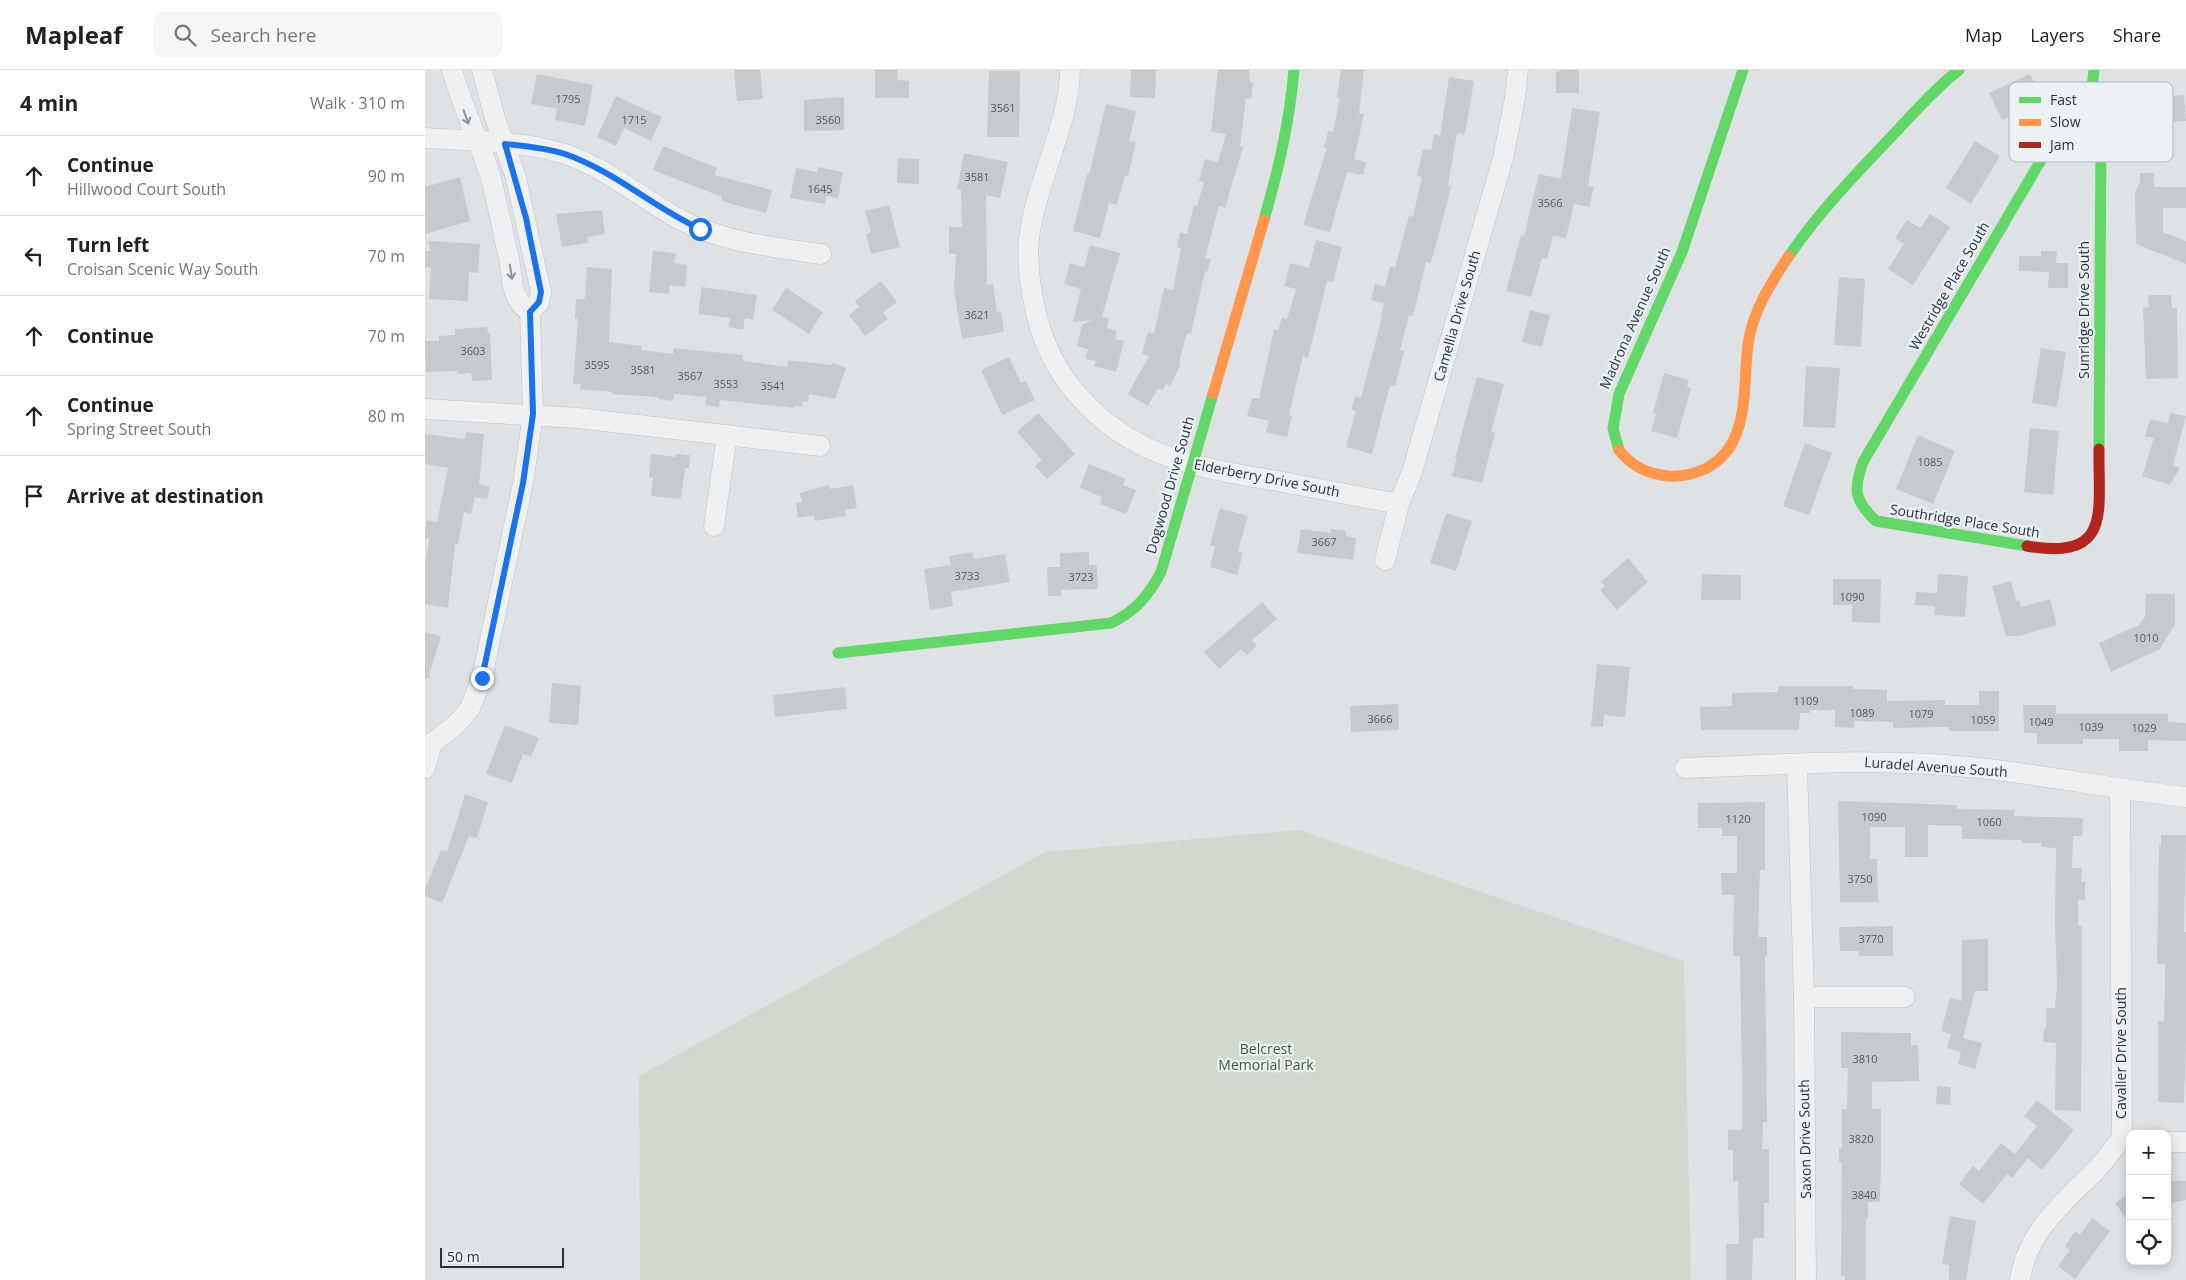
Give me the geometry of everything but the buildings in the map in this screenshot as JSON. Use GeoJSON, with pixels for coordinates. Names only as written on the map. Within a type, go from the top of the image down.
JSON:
{"type":"FeatureCollection","features":[{"type":"Feature","properties":{"kind":"street"},"geometry":{"type":"LineString","coordinates":[[452,70],[476,142],[489,174],[515,296],[519,304],[530,312]]}},
{"type":"Feature","properties":{"kind":"street"},"geometry":{"type":"LineString","coordinates":[[425,768],[428,742],[457,724],[470,708],[479,688],[523,483],[533,414],[530,312],[539,302],[541,292],[526,218],[482,70]]}},
{"type":"Feature","properties":{"kind":"street","name":"Elderberry Drive South"},"geometry":{"type":"LineString","coordinates":[[1070,70],[1066,99],[1029,239],[1028,264],[1033,301],[1042,336],[1057,368],[1072,390],[1099,416],[1125,435],[1158,452],[1192,463],[1239,474],[1399,504]]}},
{"type":"Feature","properties":{"kind":"street","name":"Dogwood Drive South"},"geometry":{"type":"LineString","coordinates":[[838,653],[1111,623],[1128,616],[1151,592],[1161,572],[1280,165],[1290,118],[1294,70]]}},
{"type":"Feature","properties":{"kind":"street","name":"Camellia Drive South"},"geometry":{"type":"LineString","coordinates":[[1385,560],[1399,504],[1412,472],[1503,158],[1515,98],[1518,70]]}},
{"type":"Feature","properties":{"kind":"street","name":"Madrona Avenue South"},"geometry":{"type":"LineString","coordinates":[[1743,70],[1703,192],[1672,277],[1615,400],[1613,431],[1617,445],[1624,457],[1643,472],[1672,476],[1688,474],[1717,462],[1727,452],[1738,430],[1742,415],[1751,330],[1757,311],[1774,280],[1800,242],[1836,196],[1937,89],[1959,70]]}},
{"type":"Feature","properties":{"kind":"street"},"geometry":{"type":"LineString","coordinates":[[425,138],[540,148],[574,158],[600,169],[678,218],[727,238],[821,254]]}},
{"type":"Feature","properties":{"kind":"street","name":"Westridge Place South"},"geometry":{"type":"LineString","coordinates":[[1855,496],[1856,480],[1863,462],[2040,162]]}},
{"type":"Feature","properties":{"kind":"street","name":"Sunridge Drive South"},"geometry":{"type":"LineString","coordinates":[[2080,546],[2090,537],[2098,522],[2101,162]]}},
{"type":"Feature","properties":{"kind":"street"},"geometry":{"type":"LineString","coordinates":[[425,409],[533,414],[820,446]]}},
{"type":"Feature","properties":{"kind":"street"},"geometry":{"type":"LineString","coordinates":[[714,526],[727,435]]}},
{"type":"Feature","properties":{"kind":"street","name":"Southridge Place South"},"geometry":{"type":"LineString","coordinates":[[1855,496],[1865,512],[1876,521],[2049,550],[2068,550],[2080,546]]}},
{"type":"Feature","properties":{"kind":"street","name":"Luradel Avenue South"},"geometry":{"type":"LineString","coordinates":[[1685,768],[1874,761],[2026,773],[2120,790],[2186,797]]}},
{"type":"Feature","properties":{"kind":"street","name":"Saxon Drive South"},"geometry":{"type":"LineString","coordinates":[[1797,764],[1804,997],[1807,1280]]}},
{"type":"Feature","properties":{"kind":"street","name":"Cavalier Drive South"},"geometry":{"type":"LineString","coordinates":[[2020,1280],[2024,1258],[2044,1222],[2126,1138],[2120,790]]}},
{"type":"Feature","properties":{"kind":"street"},"geometry":{"type":"LineString","coordinates":[[1804,997],[1905,997]]}},
{"type":"Feature","properties":{"kind":"street"},"geometry":{"type":"LineString","coordinates":[[2171,1142],[2186,1142]]}},
{"type":"Feature","properties":{"kind":"green space","name":"Belcrest Memorial Park"},"geometry":{"type":"Polygon","coordinates":[[[1299,830],[1684,961],[1691,1280],[640,1280],[639,1076],[1045,852],[1299,830]]]}},
{"type":"Feature","properties":{"kind":"traffic: fast"},"geometry":{"type":"LineString","coordinates":[[1264,220],[1283,146],[1294,70]]}},
{"type":"Feature","properties":{"kind":"traffic: fast"},"geometry":{"type":"LineString","coordinates":[[1619,450],[1613,429],[1619,394],[1682,252],[1743,70]]}},
{"type":"Feature","properties":{"kind":"traffic: fast"},"geometry":{"type":"LineString","coordinates":[[1789,256],[1825,209],[1851,180],[1924,102],[1959,70]]}},
{"type":"Feature","properties":{"kind":"traffic: fast"},"geometry":{"type":"LineString","coordinates":[[2093,82],[2094,70]]}},
{"type":"Feature","properties":{"kind":"traffic: fast"},"geometry":{"type":"LineString","coordinates":[[2027,546],[1876,521],[1863,507],[1857,494],[1857,487],[1863,462],[2040,162]]}},
{"type":"Feature","properties":{"kind":"traffic: fast"},"geometry":{"type":"LineString","coordinates":[[2099,449],[2101,162]]}},
{"type":"Feature","properties":{"kind":"traffic: fast"},"geometry":{"type":"LineString","coordinates":[[838,653],[1111,623],[1120,619],[1141,602],[1161,572],[1213,394]]}},
{"type":"Feature","properties":{"kind":"traffic: slow"},"geometry":{"type":"LineString","coordinates":[[1213,394],[1264,220]]}},
{"type":"Feature","properties":{"kind":"traffic: slow"},"geometry":{"type":"LineString","coordinates":[[1619,450],[1629,461],[1640,468],[1668,476],[1683,476],[1705,469],[1721,458],[1731,444],[1738,428],[1742,411],[1749,338],[1755,316],[1770,285],[1789,256]]}},
{"type":"Feature","properties":{"kind":"traffic: jam"},"geometry":{"type":"LineString","coordinates":[[2027,546],[2055,549],[2074,546],[2087,538],[2095,526],[2098,511],[2099,449]]}},
{"type":"Feature","properties":{"kind":"route"},"geometry":{"type":"LineString","coordinates":[[482,678],[523,483],[533,414],[530,312],[539,302],[541,292],[526,218],[505,144],[540,148],[565,154],[600,169],[678,218],[700,229]]}}]}
